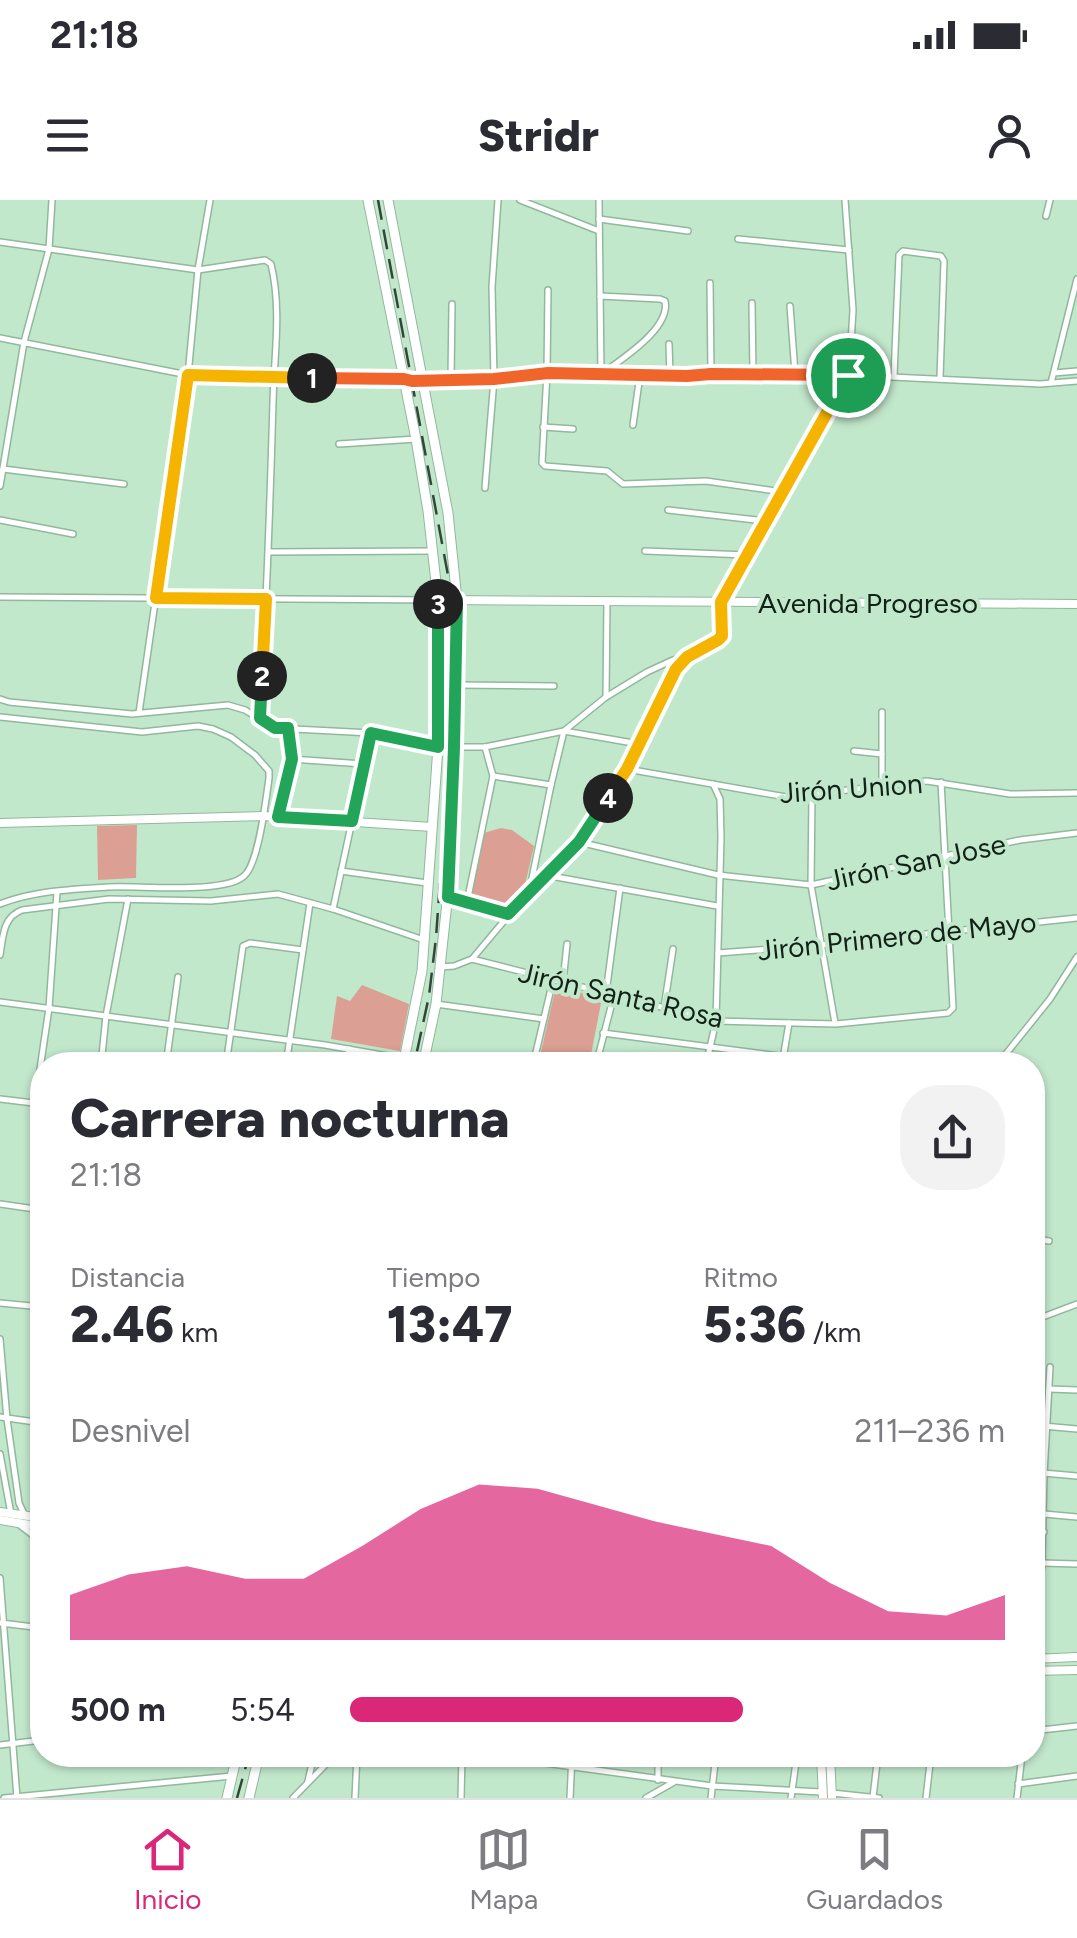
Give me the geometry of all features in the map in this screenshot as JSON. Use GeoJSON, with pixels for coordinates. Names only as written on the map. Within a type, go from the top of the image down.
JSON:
{"type":"FeatureCollection","features":[{"type":"Feature","properties":{"kind":"main road"},"geometry":{"type":"LineString","coordinates":[[368,200],[448,513],[457,600],[448,897],[436,1004],[425,1052]]}},
{"type":"Feature","properties":{"kind":"main road"},"geometry":{"type":"LineString","coordinates":[[388,200],[438,600],[438,747],[422,972],[406,1052]]}},
{"type":"Feature","properties":{"kind":"main road"},"geometry":{"type":"LineString","coordinates":[[227,1798],[235,1767]]}},
{"type":"Feature","properties":{"kind":"main road"},"geometry":{"type":"LineString","coordinates":[[248,1798],[257,1767]]}},
{"type":"Feature","properties":{"kind":"street"},"geometry":{"type":"LineString","coordinates":[[0,486],[24,342],[49,249],[52,200]]}},
{"type":"Feature","properties":{"kind":"street"},"geometry":{"type":"LineString","coordinates":[[139,713],[210,200]]}},
{"type":"Feature","properties":{"kind":"street"},"geometry":{"type":"LineString","coordinates":[[485,488],[494,379],[492,287],[498,200]]}},
{"type":"Feature","properties":{"kind":"street"},"geometry":{"type":"LineString","coordinates":[[520,200],[599,231]]}},
{"type":"Feature","properties":{"kind":"street"},"geometry":{"type":"LineString","coordinates":[[599,200],[601,375]]}},
{"type":"Feature","properties":{"kind":"street"},"geometry":{"type":"LineString","coordinates":[[530,890],[564,730],[647,672],[687,657],[722,636],[721,602],[848,375],[854,310],[845,200]]}},
{"type":"Feature","properties":{"kind":"street"},"geometry":{"type":"LineString","coordinates":[[1046,216],[1050,200]]}},
{"type":"Feature","properties":{"kind":"street"},"geometry":{"type":"LineString","coordinates":[[598,219],[688,231]]}},
{"type":"Feature","properties":{"kind":"street"},"geometry":{"type":"LineString","coordinates":[[738,239],[849,250]]}},
{"type":"Feature","properties":{"kind":"street"},"geometry":{"type":"LineString","coordinates":[[0,242],[198,270],[265,260],[273,267],[278,317],[260,718]]}},
{"type":"Feature","properties":{"kind":"street"},"geometry":{"type":"LineString","coordinates":[[894,376],[903,251],[944,258],[940,378]]}},
{"type":"Feature","properties":{"kind":"street"},"geometry":{"type":"LineString","coordinates":[[1051,383],[1077,279]]}},
{"type":"Feature","properties":{"kind":"street"},"geometry":{"type":"LineString","coordinates":[[710,283],[711,374]]}},
{"type":"Feature","properties":{"kind":"street"},"geometry":{"type":"LineString","coordinates":[[548,290],[548,373],[542,427],[542,462],[546,466],[607,471],[623,484],[706,481],[783,492]]}},
{"type":"Feature","properties":{"kind":"street"},"geometry":{"type":"LineString","coordinates":[[600,296],[660,299],[667,308],[660,324],[601,375]]}},
{"type":"Feature","properties":{"kind":"street"},"geometry":{"type":"LineString","coordinates":[[752,302],[754,374]]}},
{"type":"Feature","properties":{"kind":"street"},"geometry":{"type":"LineString","coordinates":[[451,379],[452,304]]}},
{"type":"Feature","properties":{"kind":"street"},"geometry":{"type":"LineString","coordinates":[[790,306],[795,374]]}},
{"type":"Feature","properties":{"kind":"street"},"geometry":{"type":"LineString","coordinates":[[0,338],[188,375],[413,380],[494,379],[548,373],[795,374],[1077,382]]}},
{"type":"Feature","properties":{"kind":"street"},"geometry":{"type":"LineString","coordinates":[[669,344],[670,376]]}},
{"type":"Feature","properties":{"kind":"street"},"geometry":{"type":"LineString","coordinates":[[1054,372],[1077,371]]}},
{"type":"Feature","properties":{"kind":"street"},"geometry":{"type":"LineString","coordinates":[[632,425],[640,375]]}},
{"type":"Feature","properties":{"kind":"street"},"geometry":{"type":"LineString","coordinates":[[542,427],[573,429]]}},
{"type":"Feature","properties":{"kind":"street"},"geometry":{"type":"LineString","coordinates":[[339,444],[416,440]]}},
{"type":"Feature","properties":{"kind":"street"},"geometry":{"type":"LineString","coordinates":[[1,469],[124,484]]}},
{"type":"Feature","properties":{"kind":"street"},"geometry":{"type":"LineString","coordinates":[[668,510],[766,521]]}},
{"type":"Feature","properties":{"kind":"street"},"geometry":{"type":"LineString","coordinates":[[0,520],[73,534]]}},
{"type":"Feature","properties":{"kind":"street"},"geometry":{"type":"LineString","coordinates":[[269,552],[432,551]]}},
{"type":"Feature","properties":{"kind":"street"},"geometry":{"type":"LineString","coordinates":[[645,551],[747,555]]}},
{"type":"Feature","properties":{"kind":"street","name":"Avenida Progreso"},"geometry":{"type":"LineString","coordinates":[[0,597],[1077,604]]}},
{"type":"Feature","properties":{"kind":"street"},"geometry":{"type":"LineString","coordinates":[[606,697],[607,601]]}},
{"type":"Feature","properties":{"kind":"street"},"geometry":{"type":"LineString","coordinates":[[440,968],[472,959],[508,914],[579,842],[627,769],[676,669],[687,657]]}},
{"type":"Feature","properties":{"kind":"street"},"geometry":{"type":"LineString","coordinates":[[456,685],[554,686]]}},
{"type":"Feature","properties":{"kind":"street"},"geometry":{"type":"LineString","coordinates":[[0,699],[132,714],[228,705],[275,728],[371,733],[438,747]]}},
{"type":"Feature","properties":{"kind":"street"},"geometry":{"type":"LineString","coordinates":[[882,712],[882,786]]}},
{"type":"Feature","properties":{"kind":"street"},"geometry":{"type":"LineString","coordinates":[[0,718],[142,732],[198,726],[231,737],[269,771],[249,871],[237,882],[212,887],[140,885],[57,892],[0,904]]}},
{"type":"Feature","properties":{"kind":"street"},"geometry":{"type":"LineString","coordinates":[[278,817],[292,759],[288,728]]}},
{"type":"Feature","properties":{"kind":"street"},"geometry":{"type":"LineString","coordinates":[[454,747],[485,747],[564,730],[639,744]]}},
{"type":"Feature","properties":{"kind":"street"},"geometry":{"type":"LineString","coordinates":[[333,909],[371,733]]}},
{"type":"Feature","properties":{"kind":"street"},"geometry":{"type":"LineString","coordinates":[[467,902],[493,776],[485,747]]}},
{"type":"Feature","properties":{"kind":"street"},"geometry":{"type":"LineString","coordinates":[[854,751],[882,754]]}},
{"type":"Feature","properties":{"kind":"street"},"geometry":{"type":"LineString","coordinates":[[292,759],[364,764]]}},
{"type":"Feature","properties":{"kind":"street","name":"Jirón Union"},"geometry":{"type":"LineString","coordinates":[[627,769],[786,797],[927,781],[1010,794],[1077,794]]}},
{"type":"Feature","properties":{"kind":"street"},"geometry":{"type":"LineString","coordinates":[[493,776],[551,785]]}},
{"type":"Feature","properties":{"kind":"street"},"geometry":{"type":"LineString","coordinates":[[941,782],[948,931]]}},
{"type":"Feature","properties":{"kind":"street"},"geometry":{"type":"LineString","coordinates":[[709,1052],[716,1022],[718,952],[720,798],[713,784]]}},
{"type":"Feature","properties":{"kind":"street"},"geometry":{"type":"LineString","coordinates":[[812,793],[811,885],[836,1024]]}},
{"type":"Feature","properties":{"kind":"street"},"geometry":{"type":"LineString","coordinates":[[0,823],[263,816],[432,826]]}},
{"type":"Feature","properties":{"kind":"street","name":"Jirón San Jose"},"geometry":{"type":"LineString","coordinates":[[579,842],[718,876],[811,885],[1020,840],[1077,832]]}},
{"type":"Feature","properties":{"kind":"street"},"geometry":{"type":"LineString","coordinates":[[341,871],[428,883]]}},
{"type":"Feature","properties":{"kind":"street"},"geometry":{"type":"LineString","coordinates":[[545,875],[717,906]]}},
{"type":"Feature","properties":{"kind":"street"},"geometry":{"type":"LineString","coordinates":[[606,993],[620,888]]}},
{"type":"Feature","properties":{"kind":"street"},"geometry":{"type":"LineString","coordinates":[[44,1052],[57,892]]}},
{"type":"Feature","properties":{"kind":"street"},"geometry":{"type":"LineString","coordinates":[[0,954],[12,914],[109,899],[211,901],[278,894],[424,940]]}},
{"type":"Feature","properties":{"kind":"street"},"geometry":{"type":"LineString","coordinates":[[448,897],[508,914]]}},
{"type":"Feature","properties":{"kind":"street"},"geometry":{"type":"LineString","coordinates":[[102,1052],[128,899]]}},
{"type":"Feature","properties":{"kind":"street"},"geometry":{"type":"LineString","coordinates":[[288,1052],[310,903]]}},
{"type":"Feature","properties":{"kind":"street","name":"Jirón Primero de Mayo"},"geometry":{"type":"LineString","coordinates":[[718,952],[1077,918]]}},
{"type":"Feature","properties":{"kind":"street","name":"Jirón Santa Rosa"},"geometry":{"type":"LineString","coordinates":[[472,959],[716,1022],[836,1024],[951,1012],[948,931]]}},
{"type":"Feature","properties":{"kind":"street"},"geometry":{"type":"LineString","coordinates":[[228,1052],[240,950],[250,943],[303,950]]}},
{"type":"Feature","properties":{"kind":"street"},"geometry":{"type":"LineString","coordinates":[[563,982],[566,944]]}},
{"type":"Feature","properties":{"kind":"street"},"geometry":{"type":"LineString","coordinates":[[664,1008],[673,949]]}},
{"type":"Feature","properties":{"kind":"street"},"geometry":{"type":"LineString","coordinates":[[1007,1052],[1050,999],[1077,957]]}},
{"type":"Feature","properties":{"kind":"street"},"geometry":{"type":"LineString","coordinates":[[168,1052],[178,977]]}},
{"type":"Feature","properties":{"kind":"street"},"geometry":{"type":"LineString","coordinates":[[536,1052],[553,980]]}},
{"type":"Feature","properties":{"kind":"street"},"geometry":{"type":"LineString","coordinates":[[599,1052],[614,996]]}},
{"type":"Feature","properties":{"kind":"street"},"geometry":{"type":"LineString","coordinates":[[0,1002],[362,1052]]}},
{"type":"Feature","properties":{"kind":"street"},"geometry":{"type":"LineString","coordinates":[[436,1004],[544,1019]]}},
{"type":"Feature","properties":{"kind":"street"},"geometry":{"type":"LineString","coordinates":[[784,1052],[789,1023]]}},
{"type":"Feature","properties":{"kind":"street"},"geometry":{"type":"LineString","coordinates":[[604,1034],[732,1052]]}},
{"type":"Feature","properties":{"kind":"street"},"geometry":{"type":"LineString","coordinates":[[0,1099],[30,1103]]}},
{"type":"Feature","properties":{"kind":"street"},"geometry":{"type":"LineString","coordinates":[[0,1204],[30,1208]]}},
{"type":"Feature","properties":{"kind":"street"},"geometry":{"type":"LineString","coordinates":[[0,1302],[30,1305]]}},
{"type":"Feature","properties":{"kind":"street"},"geometry":{"type":"LineString","coordinates":[[1045,1316],[1077,1304]]}},
{"type":"Feature","properties":{"kind":"street"},"geometry":{"type":"LineString","coordinates":[[0,1338],[3,1418],[19,1503],[30,1520]]}},
{"type":"Feature","properties":{"kind":"street"},"geometry":{"type":"LineString","coordinates":[[1045,1458],[1050,1368]]}},
{"type":"Feature","properties":{"kind":"street"},"geometry":{"type":"LineString","coordinates":[[1049,1389],[1077,1390]]}},
{"type":"Feature","properties":{"kind":"street"},"geometry":{"type":"LineString","coordinates":[[3,1418],[30,1421]]}},
{"type":"Feature","properties":{"kind":"street"},"geometry":{"type":"LineString","coordinates":[[1047,1426],[1077,1429]]}},
{"type":"Feature","properties":{"kind":"street"},"geometry":{"type":"LineString","coordinates":[[0,1454],[14,1518],[30,1532]]}},
{"type":"Feature","properties":{"kind":"street"},"geometry":{"type":"LineString","coordinates":[[1045,1474],[1077,1476]]}},
{"type":"Feature","properties":{"kind":"street"},"geometry":{"type":"LineString","coordinates":[[0,1512],[30,1524]]}},
{"type":"Feature","properties":{"kind":"street"},"geometry":{"type":"LineString","coordinates":[[1045,1514],[1077,1516]]}},
{"type":"Feature","properties":{"kind":"street"},"geometry":{"type":"LineString","coordinates":[[0,1520],[30,1517]]}},
{"type":"Feature","properties":{"kind":"street"},"geometry":{"type":"LineString","coordinates":[[1045,1563],[1077,1564]]}},
{"type":"Feature","properties":{"kind":"street"},"geometry":{"type":"LineString","coordinates":[[0,1578],[17,1797]]}},
{"type":"Feature","properties":{"kind":"street"},"geometry":{"type":"LineString","coordinates":[[2,1623],[30,1626]]}},
{"type":"Feature","properties":{"kind":"street"},"geometry":{"type":"LineString","coordinates":[[1045,1658],[1077,1657]]}},
{"type":"Feature","properties":{"kind":"street"},"geometry":{"type":"LineString","coordinates":[[1045,1671],[1077,1670]]}},
{"type":"Feature","properties":{"kind":"street"},"geometry":{"type":"LineString","coordinates":[[1045,1730],[1077,1726]]}},
{"type":"Feature","properties":{"kind":"street"},"geometry":{"type":"LineString","coordinates":[[0,1745],[30,1741]]}},
{"type":"Feature","properties":{"kind":"street"},"geometry":{"type":"LineString","coordinates":[[307,1784],[311,1767]]}},
{"type":"Feature","properties":{"kind":"street"},"geometry":{"type":"LineString","coordinates":[[294,1798],[323,1767]]}},
{"type":"Feature","properties":{"kind":"street"},"geometry":{"type":"LineString","coordinates":[[355,1798],[356,1767]]}},
{"type":"Feature","properties":{"kind":"street"},"geometry":{"type":"LineString","coordinates":[[461,1798],[462,1767]]}},
{"type":"Feature","properties":{"kind":"street"},"geometry":{"type":"LineString","coordinates":[[570,1798],[571,1767],[712,1786],[875,1798],[877,1767]]}},
{"type":"Feature","properties":{"kind":"street"},"geometry":{"type":"LineString","coordinates":[[658,1767],[658,1780]]}},
{"type":"Feature","properties":{"kind":"street"},"geometry":{"type":"LineString","coordinates":[[711,1798],[714,1767]]}},
{"type":"Feature","properties":{"kind":"street"},"geometry":{"type":"LineString","coordinates":[[792,1794],[795,1767]]}},
{"type":"Feature","properties":{"kind":"street"},"geometry":{"type":"LineString","coordinates":[[823,1767],[828,1795]]}},
{"type":"Feature","properties":{"kind":"street"},"geometry":{"type":"LineString","coordinates":[[828,1795],[829,1767]]}},
{"type":"Feature","properties":{"kind":"street"},"geometry":{"type":"LineString","coordinates":[[926,1798],[930,1767]]}},
{"type":"Feature","properties":{"kind":"street"},"geometry":{"type":"LineString","coordinates":[[1017,1798],[1020,1767]]}},
{"type":"Feature","properties":{"kind":"street"},"geometry":{"type":"LineString","coordinates":[[4,1798],[232,1776]]}},
{"type":"Feature","properties":{"kind":"street"},"geometry":{"type":"LineString","coordinates":[[1018,1784],[1077,1776]]}},
{"type":"Feature","properties":{"kind":"street"},"geometry":{"type":"LineString","coordinates":[[646,1798],[674,1782]]}},
{"type":"Feature","properties":{"kind":"shaded area"},"geometry":{"type":"Polygon","coordinates":[[[137,825],[136,878],[98,880],[97,826],[137,825]]]}},
{"type":"Feature","properties":{"kind":"shaded area"},"geometry":{"type":"Polygon","coordinates":[[[501,828],[512,830],[534,846],[525,885],[503,909],[470,896],[480,834],[501,828]]]}},
{"type":"Feature","properties":{"kind":"shaded area"},"geometry":{"type":"Polygon","coordinates":[[[362,985],[409,1004],[400,1051],[331,1039],[337,996],[350,1001],[362,985]]]}},
{"type":"Feature","properties":{"kind":"shaded area"},"geometry":{"type":"Polygon","coordinates":[[[556,986],[602,998],[592,1052],[541,1052],[556,986]]]}},
{"type":"Feature","properties":{"kind":"railway"},"geometry":{"type":"LineString","coordinates":[[378,200],[450,586],[446,796],[436,938],[417,1052]]}},
{"type":"Feature","properties":{"kind":"railway"},"geometry":{"type":"LineString","coordinates":[[237,1798],[246,1767]]}},
{"type":"Feature","properties":{"kind":"route"},"geometry":{"type":"LineString","coordinates":[[548,373],[848,375],[721,602],[722,636],[682,661],[627,769],[579,842],[508,914],[448,897],[457,600],[438,600],[438,747],[371,733],[352,821],[278,817],[292,759],[288,728],[275,728],[260,718],[266,599],[156,598],[188,375],[412,381],[548,373]]}}]}
